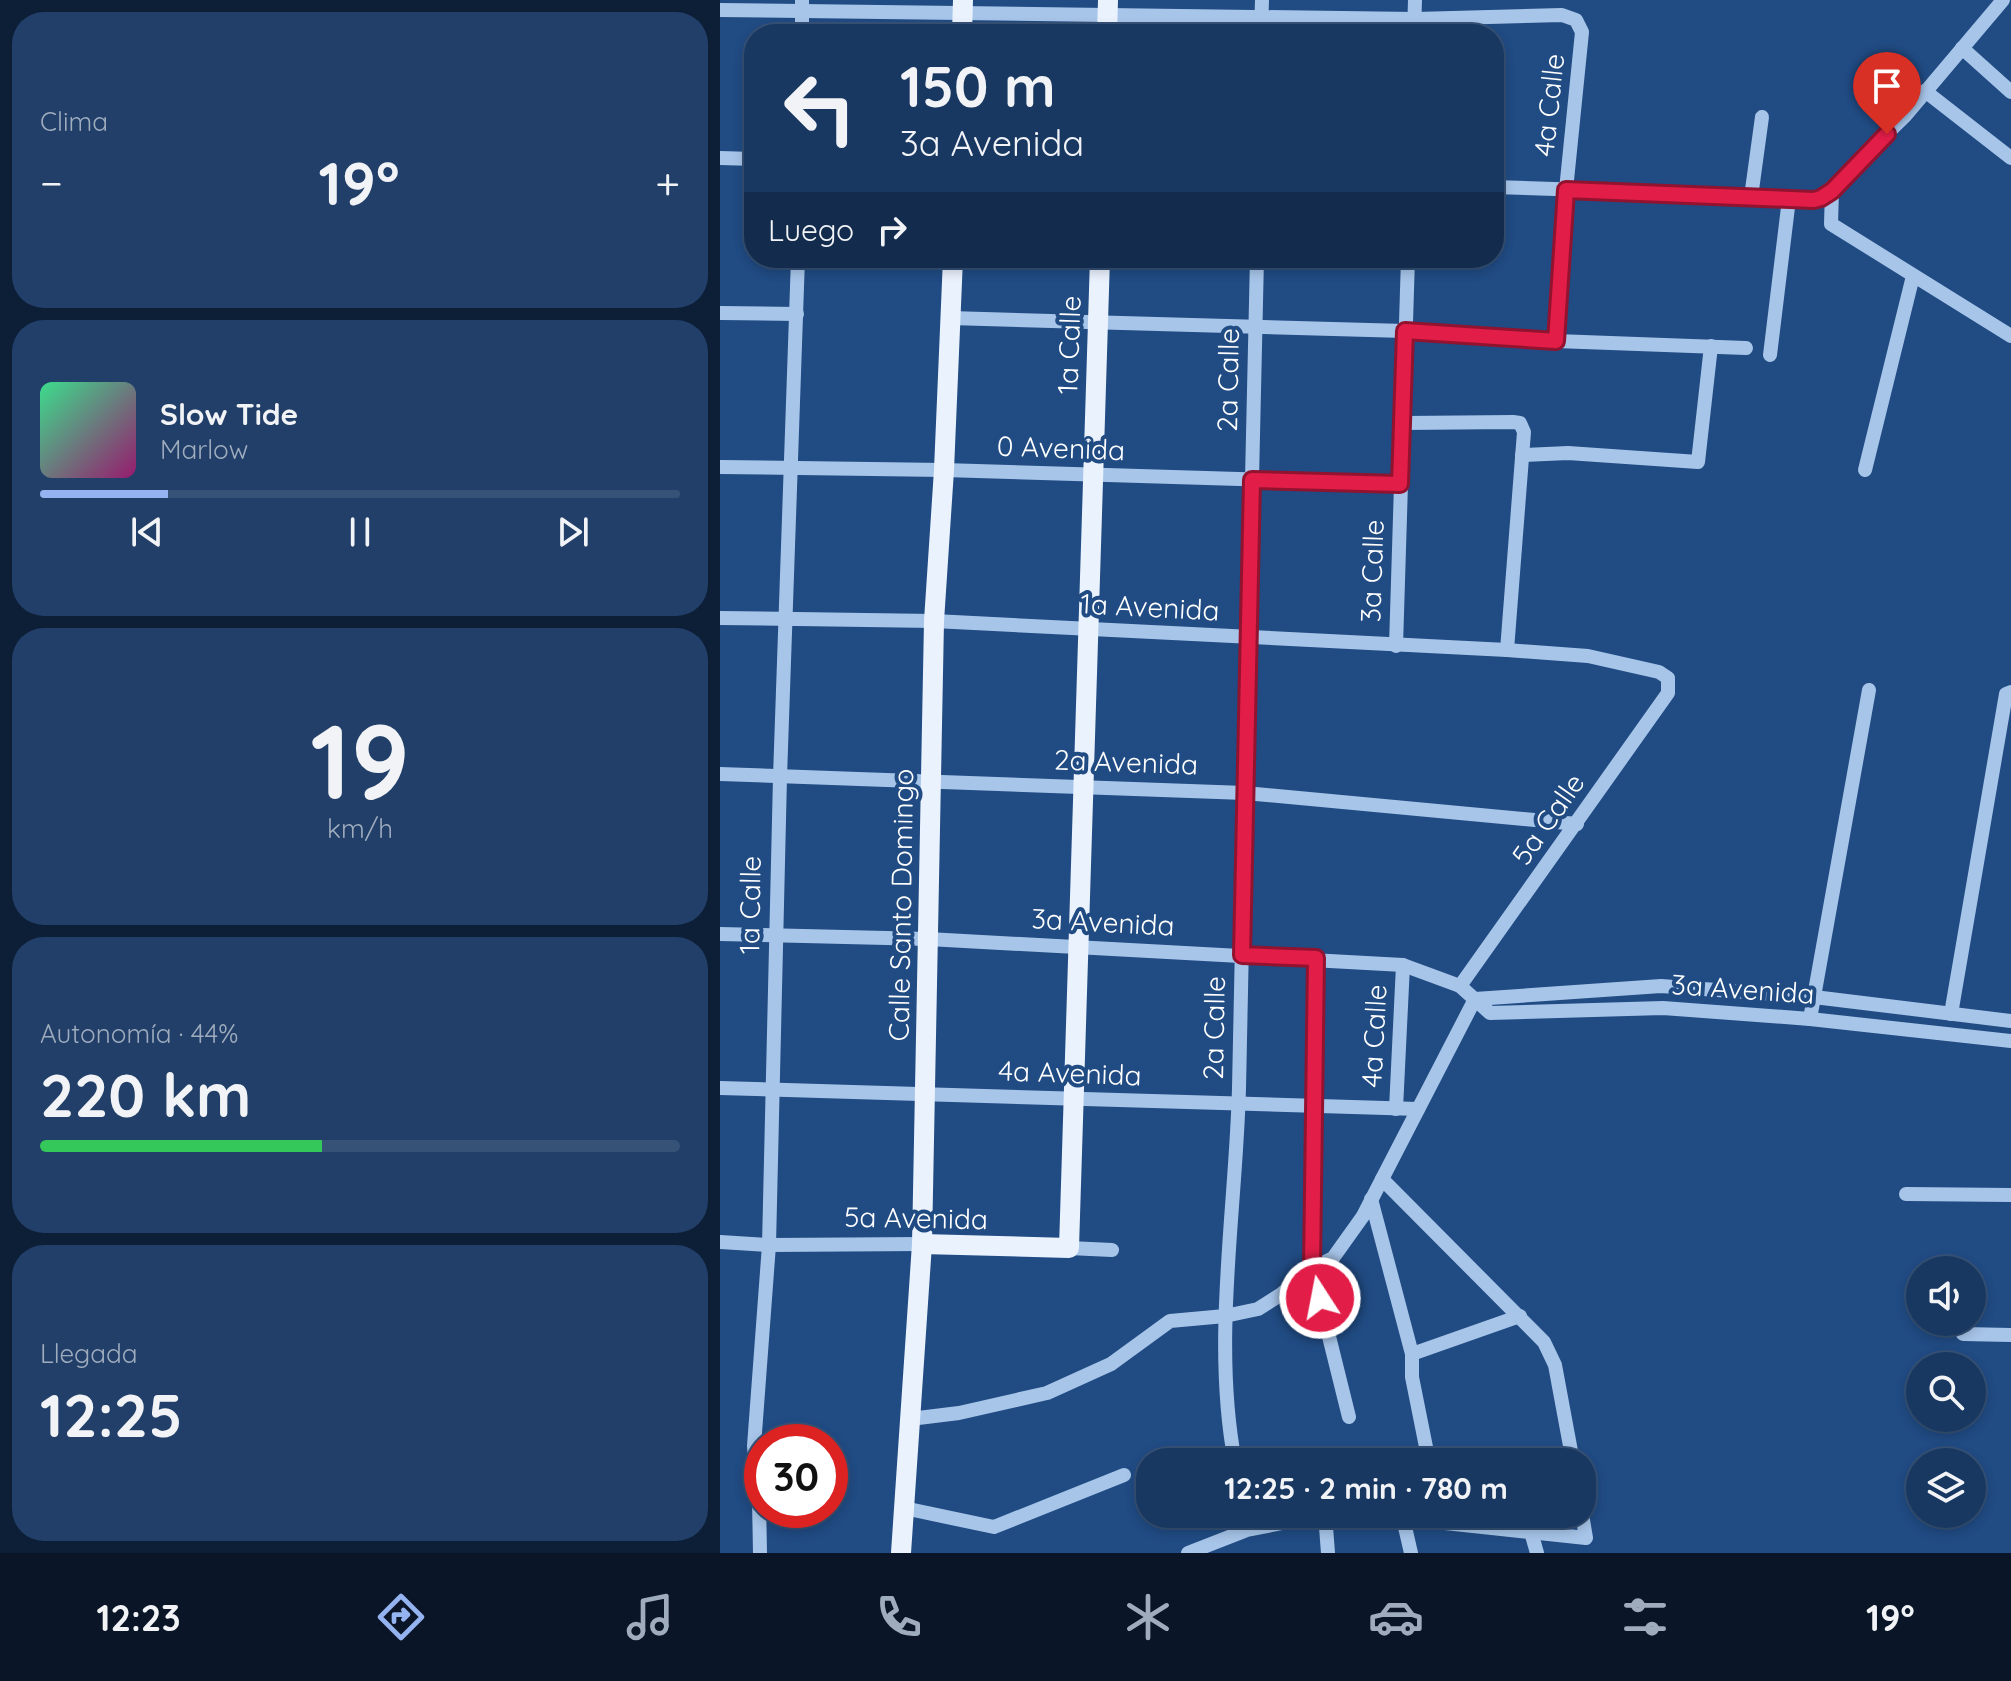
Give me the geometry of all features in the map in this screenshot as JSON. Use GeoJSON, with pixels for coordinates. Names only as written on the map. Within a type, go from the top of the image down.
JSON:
{"type":"FeatureCollection","features":[{"type":"Feature","properties":{"kind":"main road","name":"Calle Santo Domingo"},"geometry":{"type":"LineString","coordinates":[[901,1553],[922,1244],[934,621],[952,268]]}},
{"type":"Feature","properties":{"kind":"main road","name":"1a Calle"},"geometry":{"type":"LineString","coordinates":[[1069,1248],[1100,268]]}},
{"type":"Feature","properties":{"kind":"main road","name":"5a Avenida"},"geometry":{"type":"LineString","coordinates":[[922,1244],[1069,1248]]}},
{"type":"Feature","properties":{"kind":"street"},"geometry":{"type":"LineString","coordinates":[[1262,0],[1262,24]]}},
{"type":"Feature","properties":{"kind":"street"},"geometry":{"type":"LineString","coordinates":[[1415,0],[1415,24]]}},
{"type":"Feature","properties":{"kind":"street"},"geometry":{"type":"LineString","coordinates":[[1504,187],[1821,198],[1832,191],[1905,116],[2003,0]]}},
{"type":"Feature","properties":{"kind":"street"},"geometry":{"type":"LineString","coordinates":[[720,10],[802,6],[963,16],[1262,17],[1369,24]]}},
{"type":"Feature","properties":{"kind":"street","name":"4a Calle"},"geometry":{"type":"LineString","coordinates":[[1452,24],[1562,15],[1576,20],[1582,32],[1566,190],[1556,341]]}},
{"type":"Feature","properties":{"kind":"street"},"geometry":{"type":"LineString","coordinates":[[1962,48],[2011,92]]}},
{"type":"Feature","properties":{"kind":"street"},"geometry":{"type":"LineString","coordinates":[[1925,91],[2011,158]]}},
{"type":"Feature","properties":{"kind":"street"},"geometry":{"type":"LineString","coordinates":[[1751,197],[1762,117]]}},
{"type":"Feature","properties":{"kind":"street"},"geometry":{"type":"LineString","coordinates":[[720,158],[744,159]]}},
{"type":"Feature","properties":{"kind":"street"},"geometry":{"type":"LineString","coordinates":[[1832,191],[1831,224],[2011,336]]}},
{"type":"Feature","properties":{"kind":"street"},"geometry":{"type":"LineString","coordinates":[[1770,355],[1789,199]]}},
{"type":"Feature","properties":{"kind":"street","name":"1a Calle"},"geometry":{"type":"LineString","coordinates":[[760,1553],[754,1446],[769,1245],[780,777],[798,268]]}},
{"type":"Feature","properties":{"kind":"street","name":"2a Calle"},"geometry":{"type":"LineString","coordinates":[[1233,1448],[1229,1428],[1226,1316],[1238,1105],[1257,268]]}},
{"type":"Feature","properties":{"kind":"street","name":"3a Calle"},"geometry":{"type":"LineString","coordinates":[[1396,646],[1408,268]]}},
{"type":"Feature","properties":{"kind":"street"},"geometry":{"type":"LineString","coordinates":[[1865,470],[1913,276]]}},
{"type":"Feature","properties":{"kind":"street"},"geometry":{"type":"LineString","coordinates":[[720,313],[797,314]]}},
{"type":"Feature","properties":{"kind":"street"},"geometry":{"type":"LineString","coordinates":[[950,318],[1405,331],[1556,341],[1746,348]]}},
{"type":"Feature","properties":{"kind":"street"},"geometry":{"type":"LineString","coordinates":[[1522,455],[1568,453],[1698,462],[1711,346]]}},
{"type":"Feature","properties":{"kind":"street"},"geometry":{"type":"LineString","coordinates":[[1404,423],[1520,423],[1524,432],[1507,650]]}},
{"type":"Feature","properties":{"kind":"street","name":"0 Avenida"},"geometry":{"type":"LineString","coordinates":[[720,467],[944,470],[1400,484]]}},
{"type":"Feature","properties":{"kind":"street","name":"1a Avenida"},"geometry":{"type":"LineString","coordinates":[[720,618],[934,621],[1507,650],[1588,656],[1659,672],[1668,678]]}},
{"type":"Feature","properties":{"kind":"street","name":"5a Calle"},"geometry":{"type":"LineString","coordinates":[[1460,986],[1668,693],[1668,678]]}},
{"type":"Feature","properties":{"kind":"street"},"geometry":{"type":"LineString","coordinates":[[1810,1019],[1869,690]]}},
{"type":"Feature","properties":{"kind":"street"},"geometry":{"type":"LineString","coordinates":[[1951,1014],[2008,693]]}},
{"type":"Feature","properties":{"kind":"street","name":"2a Avenida"},"geometry":{"type":"LineString","coordinates":[[720,774],[1245,793],[1577,824]]}},
{"type":"Feature","properties":{"kind":"street","name":"3a Avenida"},"geometry":{"type":"LineString","coordinates":[[720,934],[928,939],[1403,965],[1460,986],[1490,1013],[1663,1008],[1810,1019],[2011,1041]]}},
{"type":"Feature","properties":{"kind":"street"},"geometry":{"type":"LineString","coordinates":[[1316,958],[1312,1268],[1349,1417]]}},
{"type":"Feature","properties":{"kind":"street","name":"4a Calle"},"geometry":{"type":"LineString","coordinates":[[1396,1109],[1403,965]]}},
{"type":"Feature","properties":{"kind":"street","name":"3a Avenida"},"geometry":{"type":"LineString","coordinates":[[1475,999],[1661,986],[1814,997],[2011,1021]]}},
{"type":"Feature","properties":{"kind":"street"},"geometry":{"type":"LineString","coordinates":[[910,1419],[959,1413],[1047,1393],[1111,1364],[1170,1321],[1226,1316],[1258,1309],[1312,1268],[1333,1258],[1382,1179],[1475,999]]}},
{"type":"Feature","properties":{"kind":"street","name":"4a Avenida"},"geometry":{"type":"LineString","coordinates":[[720,1088],[1418,1109]]}},
{"type":"Feature","properties":{"kind":"street"},"geometry":{"type":"LineString","coordinates":[[1382,1179],[1544,1342],[1555,1365],[1570,1448]]}},
{"type":"Feature","properties":{"kind":"street"},"geometry":{"type":"LineString","coordinates":[[1906,1194],[2011,1195]]}},
{"type":"Feature","properties":{"kind":"street"},"geometry":{"type":"LineString","coordinates":[[1371,1199],[1412,1354],[1412,1377],[1426,1448]]}},
{"type":"Feature","properties":{"kind":"street","name":"5a Avenida"},"geometry":{"type":"LineString","coordinates":[[720,1242],[769,1245],[922,1244]]}},
{"type":"Feature","properties":{"kind":"street","name":"5a Avenida"},"geometry":{"type":"LineString","coordinates":[[1069,1248],[1112,1250]]}},
{"type":"Feature","properties":{"kind":"street"},"geometry":{"type":"LineString","coordinates":[[1412,1354],[1520,1316]]}},
{"type":"Feature","properties":{"kind":"street"},"geometry":{"type":"LineString","coordinates":[[1986,1334],[2011,1335]]}},
{"type":"Feature","properties":{"kind":"street"},"geometry":{"type":"LineString","coordinates":[[904,1508],[994,1527],[1124,1475]]}},
{"type":"Feature","properties":{"kind":"street"},"geometry":{"type":"LineString","coordinates":[[1188,1553],[1257,1528]]}},
{"type":"Feature","properties":{"kind":"street"},"geometry":{"type":"LineString","coordinates":[[1327,1528],[1328,1553]]}},
{"type":"Feature","properties":{"kind":"street"},"geometry":{"type":"LineString","coordinates":[[1405,1528],[1411,1553]]}},
{"type":"Feature","properties":{"kind":"street"},"geometry":{"type":"LineString","coordinates":[[1493,1528],[1586,1538],[1584,1528]]}},
{"type":"Feature","properties":{"kind":"street"},"geometry":{"type":"LineString","coordinates":[[1531,1532],[1537,1553]]}},
{"type":"Feature","properties":{"kind":"route"},"geometry":{"type":"LineString","coordinates":[[1320,1298],[1312,1268],[1316,958],[1242,955],[1252,480],[1400,484],[1405,331],[1556,341],[1566,190],[1814,200],[1832,191],[1887,134]]}}]}
